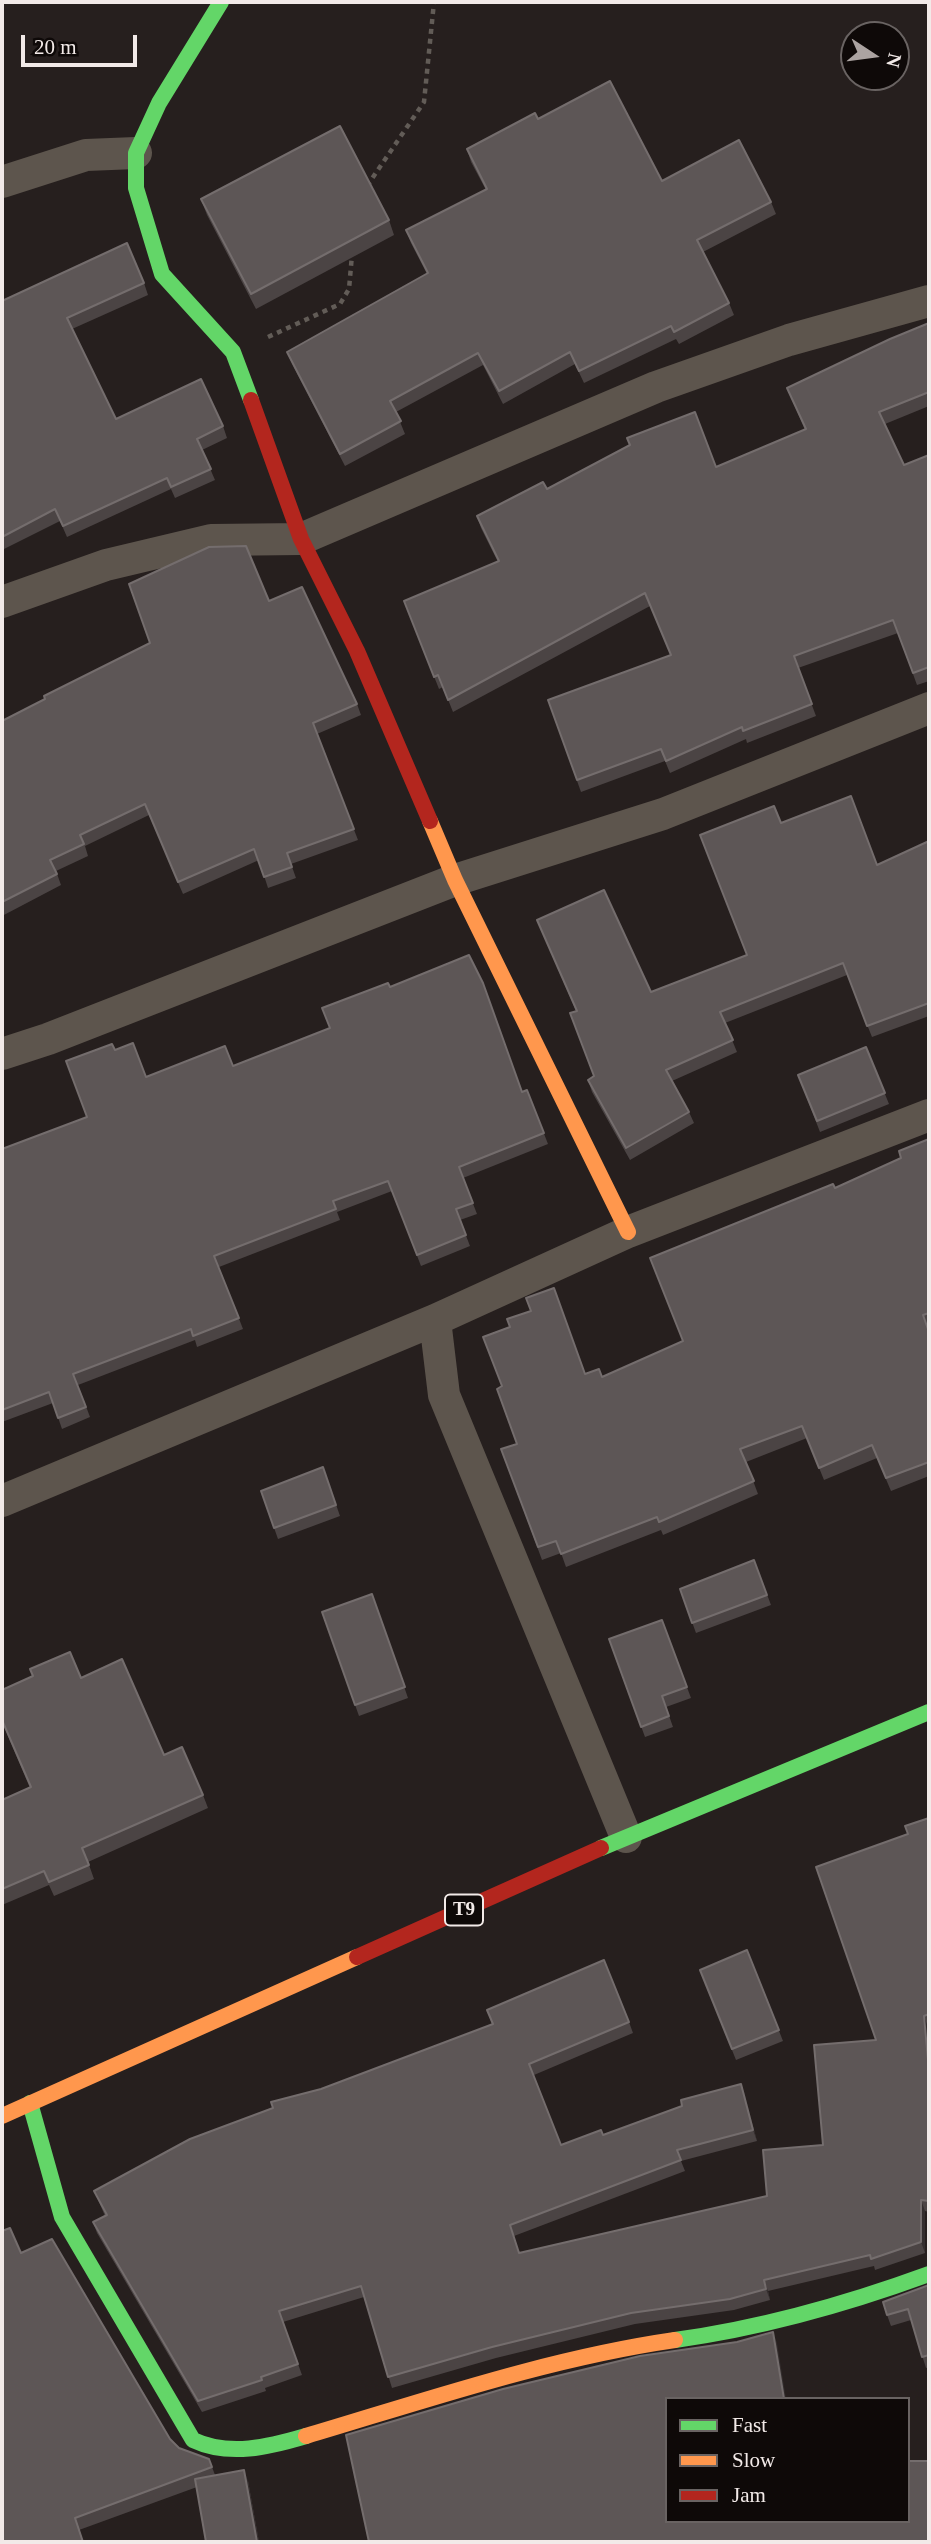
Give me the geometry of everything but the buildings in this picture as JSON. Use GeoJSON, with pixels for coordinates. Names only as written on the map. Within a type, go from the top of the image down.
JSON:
{"type":"FeatureCollection","features":[{"type":"Feature","properties":{"kind":"main road"},"geometry":{"type":"LineString","coordinates":[[220,2],[159,103],[136,153],[136,188],[162,274],[233,352],[302,538],[356,651],[455,880],[628,1232]]}},
{"type":"Feature","properties":{"kind":"main road","name":"T9"},"geometry":{"type":"LineString","coordinates":[[2,2116],[626,1837],[929,1712]]}},
{"type":"Feature","properties":{"kind":"main road"},"geometry":{"type":"LineString","coordinates":[[30,2103],[62,2217],[193,2440],[212,2449],[236,2451],[299,2438],[500,2379],[640,2346],[738,2331],[874,2294],[929,2274]]}},
{"type":"Feature","properties":{"kind":"street"},"geometry":{"type":"LineString","coordinates":[[2,182],[86,155],[136,153]]}},
{"type":"Feature","properties":{"kind":"street"},"geometry":{"type":"LineString","coordinates":[[2,602],[106,565],[211,540],[302,538],[656,387],[789,340],[929,301]]}},
{"type":"Feature","properties":{"kind":"street"},"geometry":{"type":"LineString","coordinates":[[2,1054],[48,1039],[455,880],[663,814],[929,708]]}},
{"type":"Feature","properties":{"kind":"street"},"geometry":{"type":"LineString","coordinates":[[2,1501],[435,1320],[628,1232],[929,1115]]}},
{"type":"Feature","properties":{"kind":"street"},"geometry":{"type":"LineString","coordinates":[[435,1320],[444,1395],[626,1837]]}},
{"type":"Feature","properties":{"kind":"path"},"geometry":{"type":"LineString","coordinates":[[366,188],[424,102],[434,2]]}},
{"type":"Feature","properties":{"kind":"path"},"geometry":{"type":"LineString","coordinates":[[233,352],[340,304],[349,289],[353,246]]}},
{"type":"Feature","properties":{"kind":"traffic: fast"},"geometry":{"type":"LineString","coordinates":[[221,2],[159,103],[136,153],[136,188],[162,274],[233,352],[251,400]]}},
{"type":"Feature","properties":{"kind":"traffic: fast"},"geometry":{"type":"LineString","coordinates":[[601,1848],[929,1712]]}},
{"type":"Feature","properties":{"kind":"traffic: fast"},"geometry":{"type":"LineString","coordinates":[[30,2103],[62,2217],[193,2440],[235,2449],[263,2447],[306,2436]]}},
{"type":"Feature","properties":{"kind":"traffic: fast"},"geometry":{"type":"LineString","coordinates":[[675,2340],[804,2314],[929,2274]]}},
{"type":"Feature","properties":{"kind":"traffic: slow"},"geometry":{"type":"LineString","coordinates":[[430,821],[455,880],[628,1232]]}},
{"type":"Feature","properties":{"kind":"traffic: slow"},"geometry":{"type":"LineString","coordinates":[[2,2116],[357,1957]]}},
{"type":"Feature","properties":{"kind":"traffic: slow"},"geometry":{"type":"LineString","coordinates":[[306,2436],[535,2369],[675,2340]]}},
{"type":"Feature","properties":{"kind":"traffic: jam"},"geometry":{"type":"LineString","coordinates":[[251,400],[301,539],[357,651],[430,821]]}},
{"type":"Feature","properties":{"kind":"traffic: jam"},"geometry":{"type":"LineString","coordinates":[[357,1957],[601,1848]]}}]}
